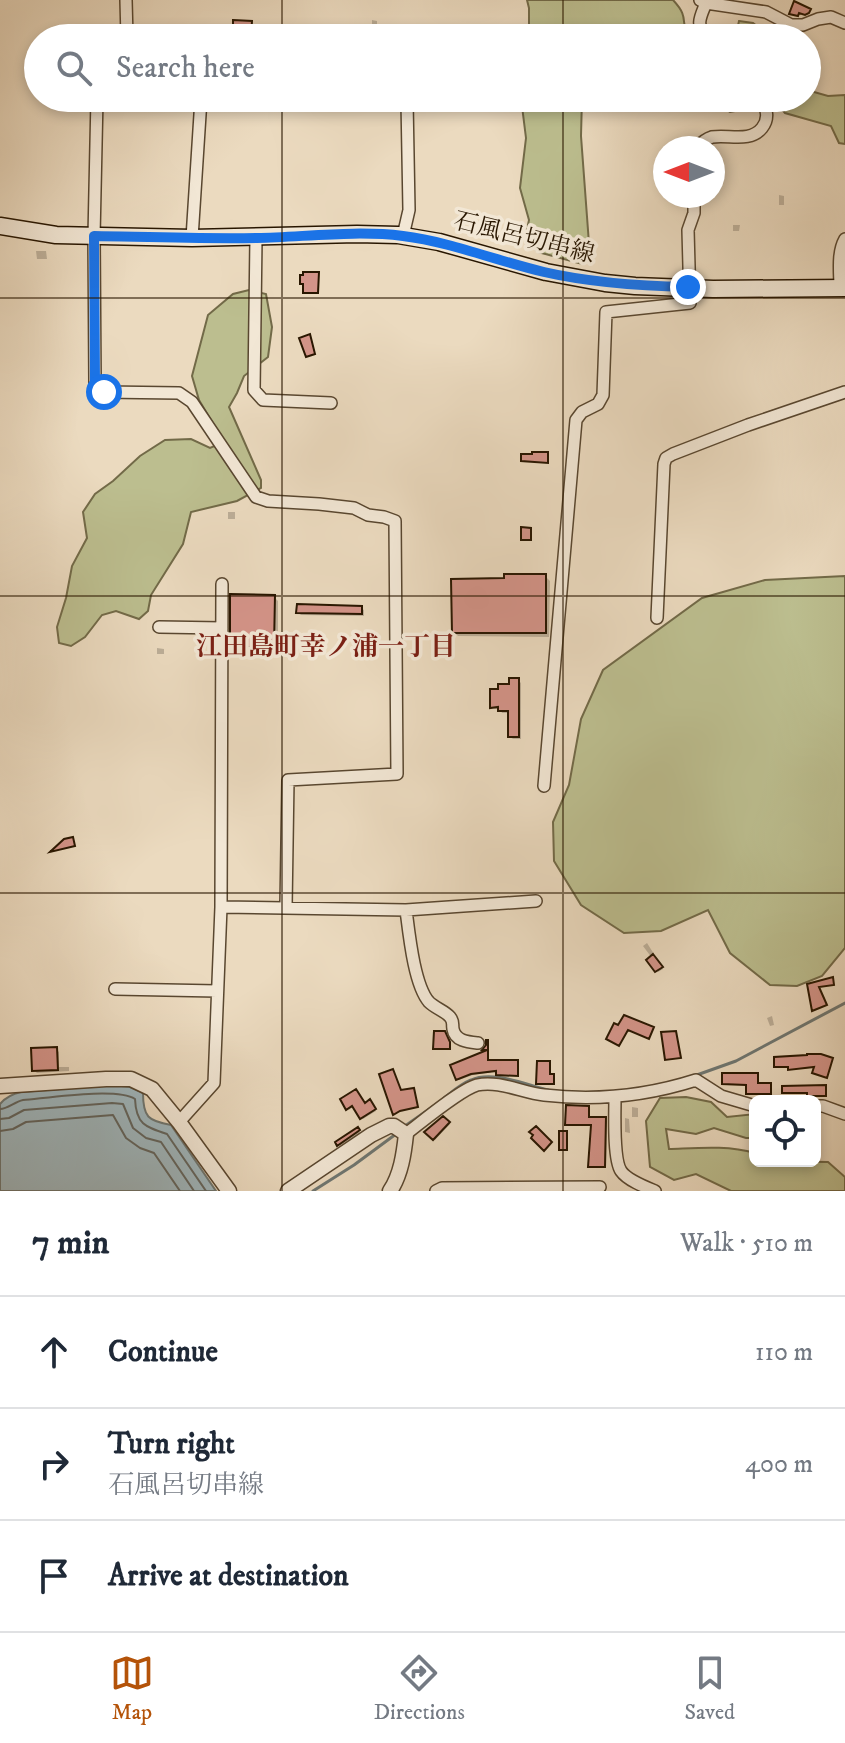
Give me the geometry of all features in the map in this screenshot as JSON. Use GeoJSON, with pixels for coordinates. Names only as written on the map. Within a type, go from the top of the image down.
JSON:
{"type":"FeatureCollection","features":[{"type":"Feature","properties":{"kind":"main road","name":"石風呂切串線"},"geometry":{"type":"LineString","coordinates":[[0,226],[56,235],[94,236],[403,236],[439,242],[516,265],[575,278],[635,286],[843,288]]}},
{"type":"Feature","properties":{"kind":"street"},"geometry":{"type":"LineString","coordinates":[[126,0],[127,24]]}},
{"type":"Feature","properties":{"kind":"street"},"geometry":{"type":"LineString","coordinates":[[700,24],[703,1],[766,12],[789,24]]}},
{"type":"Feature","properties":{"kind":"street"},"geometry":{"type":"LineString","coordinates":[[806,24],[831,17],[845,23]]}},
{"type":"Feature","properties":{"kind":"street"},"geometry":{"type":"LineString","coordinates":[[97,112],[95,383],[104,392],[179,393],[192,402],[256,497],[268,501],[354,508],[368,515],[395,521],[397,774],[288,780],[286,907]]}},
{"type":"Feature","properties":{"kind":"street"},"geometry":{"type":"LineString","coordinates":[[192,238],[200,112]]}},
{"type":"Feature","properties":{"kind":"street"},"geometry":{"type":"LineString","coordinates":[[403,236],[409,210],[407,112]]}},
{"type":"Feature","properties":{"kind":"street"},"geometry":{"type":"LineString","coordinates":[[725,137],[758,133],[765,124],[767,112]]}},
{"type":"Feature","properties":{"kind":"street"},"geometry":{"type":"LineString","coordinates":[[544,786],[576,420],[582,412],[598,404],[603,395],[606,312],[690,303],[688,230],[694,208]]}},
{"type":"Feature","properties":{"kind":"street"},"geometry":{"type":"LineString","coordinates":[[256,238],[254,390],[263,400],[331,403]]}},
{"type":"Feature","properties":{"kind":"street"},"geometry":{"type":"LineString","coordinates":[[843,288],[840,256],[845,239]]}},
{"type":"Feature","properties":{"kind":"street"},"geometry":{"type":"LineString","coordinates":[[657,618],[666,458],[748,425],[845,392]]}},
{"type":"Feature","properties":{"kind":"street"},"geometry":{"type":"LineString","coordinates":[[179,1122],[214,1083],[221,907],[222,584]]}},
{"type":"Feature","properties":{"kind":"street"},"geometry":{"type":"LineString","coordinates":[[159,627],[222,628]]}},
{"type":"Feature","properties":{"kind":"street"},"geometry":{"type":"LineString","coordinates":[[221,907],[406,910],[536,901]]}},
{"type":"Feature","properties":{"kind":"street"},"geometry":{"type":"LineString","coordinates":[[406,910],[423,992],[432,1005],[449,1015],[459,1039],[478,1043]]}},
{"type":"Feature","properties":{"kind":"street"},"geometry":{"type":"LineString","coordinates":[[115,989],[217,991]]}},
{"type":"Feature","properties":{"kind":"street"},"geometry":{"type":"LineString","coordinates":[[0,1086],[131,1079],[152,1089],[229,1191]]}},
{"type":"Feature","properties":{"kind":"street"},"geometry":{"type":"LineString","coordinates":[[396,1189],[406,1134],[467,1089],[480,1084],[556,1097],[615,1098],[665,1090],[696,1080],[721,1096],[749,1104]]}},
{"type":"Feature","properties":{"kind":"street"},"geometry":{"type":"LineString","coordinates":[[615,1098],[617,1160],[621,1172],[655,1191]]}},
{"type":"Feature","properties":{"kind":"street"},"geometry":{"type":"LineString","coordinates":[[821,1106],[845,1114]]}},
{"type":"Feature","properties":{"kind":"street"},"geometry":{"type":"LineString","coordinates":[[288,1191],[389,1126],[406,1134]]}},
{"type":"Feature","properties":{"kind":"street"},"geometry":{"type":"LineString","coordinates":[[436,1191],[442,1188],[600,1187]]}},
{"type":"Feature","properties":{"kind":"green space"},"geometry":{"type":"Polygon","coordinates":[[[527,0],[673,0],[683,15],[684,24],[529,24],[527,0]]]}},
{"type":"Feature","properties":{"kind":"green space"},"geometry":{"type":"Polygon","coordinates":[[[821,94],[845,95],[845,144],[839,143],[831,126],[785,113],[821,112],[821,94]]]}},
{"type":"Feature","properties":{"kind":"green space"},"geometry":{"type":"Polygon","coordinates":[[[523,112],[582,112],[590,257],[582,264],[538,252],[525,239],[529,220],[520,188],[526,138],[523,112]]]}},
{"type":"Feature","properties":{"kind":"green space"},"geometry":{"type":"Polygon","coordinates":[[[249,290],[266,294],[272,327],[268,357],[244,376],[229,407],[261,480],[261,488],[237,501],[191,512],[183,544],[151,595],[148,611],[139,619],[116,611],[102,615],[85,637],[71,646],[59,643],[57,627],[72,566],[87,538],[83,512],[95,494],[140,456],[165,440],[191,439],[210,448],[224,442],[199,400],[192,376],[208,315],[233,294],[249,290]]]}},
{"type":"Feature","properties":{"kind":"green space"},"geometry":{"type":"Polygon","coordinates":[[[845,576],[845,948],[822,976],[797,986],[770,985],[730,953],[708,910],[661,931],[624,933],[581,905],[554,861],[553,822],[569,785],[581,719],[603,670],[702,598],[765,580],[845,576]]]}},
{"type":"Feature","properties":{"kind":"green space"},"geometry":{"type":"Polygon","coordinates":[[[686,1097],[711,1102],[727,1117],[749,1115],[749,1138],[714,1128],[696,1134],[666,1129],[669,1149],[744,1150],[749,1151],[749,1167],[821,1167],[821,1162],[828,1162],[845,1177],[845,1191],[731,1191],[696,1174],[674,1180],[650,1167],[646,1121],[660,1098],[686,1097]]]}},
{"type":"Feature","properties":{"kind":"water"},"geometry":{"type":"Polygon","coordinates":[[[113,1085],[130,1087],[143,1093],[148,1116],[171,1125],[216,1191],[0,1191],[2,1102],[21,1092],[113,1085]]]}},
{"type":"Feature","properties":{"kind":"building"},"geometry":{"type":"Polygon","coordinates":[[[794,1],[811,9],[809,13],[799,13],[798,16],[789,14],[794,1]]]}},
{"type":"Feature","properties":{"kind":"building"},"geometry":{"type":"Polygon","coordinates":[[[233,20],[252,21],[252,24],[233,24],[233,20]]]}},
{"type":"Feature","properties":{"kind":"building"},"geometry":{"type":"Polygon","coordinates":[[[303,272],[319,272],[318,293],[303,293],[300,275],[303,272]]]}},
{"type":"Feature","properties":{"kind":"building"},"geometry":{"type":"Polygon","coordinates":[[[310,334],[315,354],[306,357],[299,338],[310,334]]]}},
{"type":"Feature","properties":{"kind":"building"},"geometry":{"type":"Polygon","coordinates":[[[548,452],[548,463],[521,461],[521,454],[548,452]]]}},
{"type":"Feature","properties":{"kind":"building"},"geometry":{"type":"Polygon","coordinates":[[[521,527],[531,528],[531,540],[521,540],[521,527]]]}},
{"type":"Feature","properties":{"kind":"building"},"geometry":{"type":"Polygon","coordinates":[[[504,574],[546,574],[546,633],[452,633],[451,579],[504,578],[504,574]]]}},
{"type":"Feature","properties":{"kind":"building"},"geometry":{"type":"Polygon","coordinates":[[[230,594],[275,595],[274,647],[230,647],[230,594]]]}},
{"type":"Feature","properties":{"kind":"building"},"geometry":{"type":"Polygon","coordinates":[[[297,604],[362,606],[362,614],[296,613],[297,604]]]}},
{"type":"Feature","properties":{"kind":"building"},"geometry":{"type":"Polygon","coordinates":[[[509,678],[519,678],[519,737],[508,737],[508,711],[490,708],[490,689],[498,689],[498,684],[509,684],[509,678]]]}},
{"type":"Feature","properties":{"kind":"building"},"geometry":{"type":"Polygon","coordinates":[[[73,837],[75,846],[50,852],[64,839],[73,837]]]}},
{"type":"Feature","properties":{"kind":"building"},"geometry":{"type":"Polygon","coordinates":[[[653,954],[663,967],[655,972],[646,960],[653,954]]]}},
{"type":"Feature","properties":{"kind":"building"},"geometry":{"type":"Polygon","coordinates":[[[833,977],[834,985],[819,987],[827,1005],[812,1011],[807,984],[833,977]]]}},
{"type":"Feature","properties":{"kind":"building"},"geometry":{"type":"Polygon","coordinates":[[[624,1015],[654,1027],[649,1039],[628,1030],[619,1046],[606,1039],[614,1023],[618,1025],[624,1015]]]}},
{"type":"Feature","properties":{"kind":"building"},"geometry":{"type":"Polygon","coordinates":[[[434,1031],[445,1031],[450,1049],[433,1049],[434,1031]]]}},
{"type":"Feature","properties":{"kind":"building"},"geometry":{"type":"Polygon","coordinates":[[[676,1031],[681,1058],[665,1060],[661,1032],[676,1031]]]}},
{"type":"Feature","properties":{"kind":"building"},"geometry":{"type":"Polygon","coordinates":[[[488,1040],[488,1060],[518,1060],[518,1076],[496,1075],[496,1071],[471,1074],[456,1080],[450,1065],[487,1050],[482,1050],[488,1040]]]}},
{"type":"Feature","properties":{"kind":"building"},"geometry":{"type":"Polygon","coordinates":[[[57,1047],[58,1070],[32,1071],[31,1048],[57,1047]]]}},
{"type":"Feature","properties":{"kind":"building"},"geometry":{"type":"Polygon","coordinates":[[[807,1054],[833,1058],[827,1078],[812,1073],[814,1067],[788,1070],[788,1067],[774,1067],[774,1057],[807,1054]]]}},
{"type":"Feature","properties":{"kind":"building"},"geometry":{"type":"Polygon","coordinates":[[[537,1061],[550,1061],[554,1084],[536,1084],[537,1061]]]}},
{"type":"Feature","properties":{"kind":"building"},"geometry":{"type":"Polygon","coordinates":[[[393,1069],[401,1090],[414,1088],[418,1107],[393,1115],[379,1074],[393,1069]]]}},
{"type":"Feature","properties":{"kind":"building"},"geometry":{"type":"Polygon","coordinates":[[[722,1073],[758,1073],[758,1083],[771,1083],[771,1094],[746,1094],[746,1085],[722,1084],[722,1073]]]}},
{"type":"Feature","properties":{"kind":"building"},"geometry":{"type":"Polygon","coordinates":[[[826,1085],[826,1096],[782,1093],[782,1086],[826,1085]]]}},
{"type":"Feature","properties":{"kind":"building"},"geometry":{"type":"Polygon","coordinates":[[[356,1089],[365,1103],[370,1099],[376,1109],[360,1119],[352,1106],[346,1110],[340,1099],[356,1089]]]}},
{"type":"Feature","properties":{"kind":"building"},"geometry":{"type":"Polygon","coordinates":[[[566,1105],[589,1106],[589,1117],[606,1117],[605,1167],[588,1167],[591,1125],[565,1125],[566,1105]]]}},
{"type":"Feature","properties":{"kind":"building"},"geometry":{"type":"Polygon","coordinates":[[[443,1116],[450,1122],[433,1140],[424,1132],[443,1116]]]}},
{"type":"Feature","properties":{"kind":"building"},"geometry":{"type":"Polygon","coordinates":[[[536,1126],[552,1142],[544,1151],[529,1132],[536,1126]]]}},
{"type":"Feature","properties":{"kind":"building"},"geometry":{"type":"Polygon","coordinates":[[[358,1127],[360,1130],[337,1146],[335,1142],[358,1127]]]}},
{"type":"Feature","properties":{"kind":"building"},"geometry":{"type":"Polygon","coordinates":[[[559,1131],[567,1131],[567,1150],[559,1150],[559,1131]]]}},
{"type":"Feature","properties":{"kind":"waterway"},"geometry":{"type":"LineString","coordinates":[[694,1076],[736,1061],[845,1003]]}},
{"type":"Feature","properties":{"kind":"waterway"},"geometry":{"type":"LineString","coordinates":[[444,1098],[480,1077],[499,1077],[548,1090]]}},
{"type":"Feature","properties":{"kind":"waterway"},"geometry":{"type":"LineString","coordinates":[[405,1126],[438,1103]]}},
{"type":"Feature","properties":{"kind":"waterway"},"geometry":{"type":"LineString","coordinates":[[313,1191],[396,1134]]}},
{"type":"Feature","properties":{"kind":"district","name":"江田島町幸ノ浦一丁目"},"geometry":{"type":"Point","coordinates":[326,647]}},
{"type":"Feature","properties":{"kind":"route"},"geometry":{"type":"LineString","coordinates":[[104,392],[95,383],[94,236],[256,238],[398,235],[439,242],[516,265],[575,278],[635,286],[688,287]]}}]}
